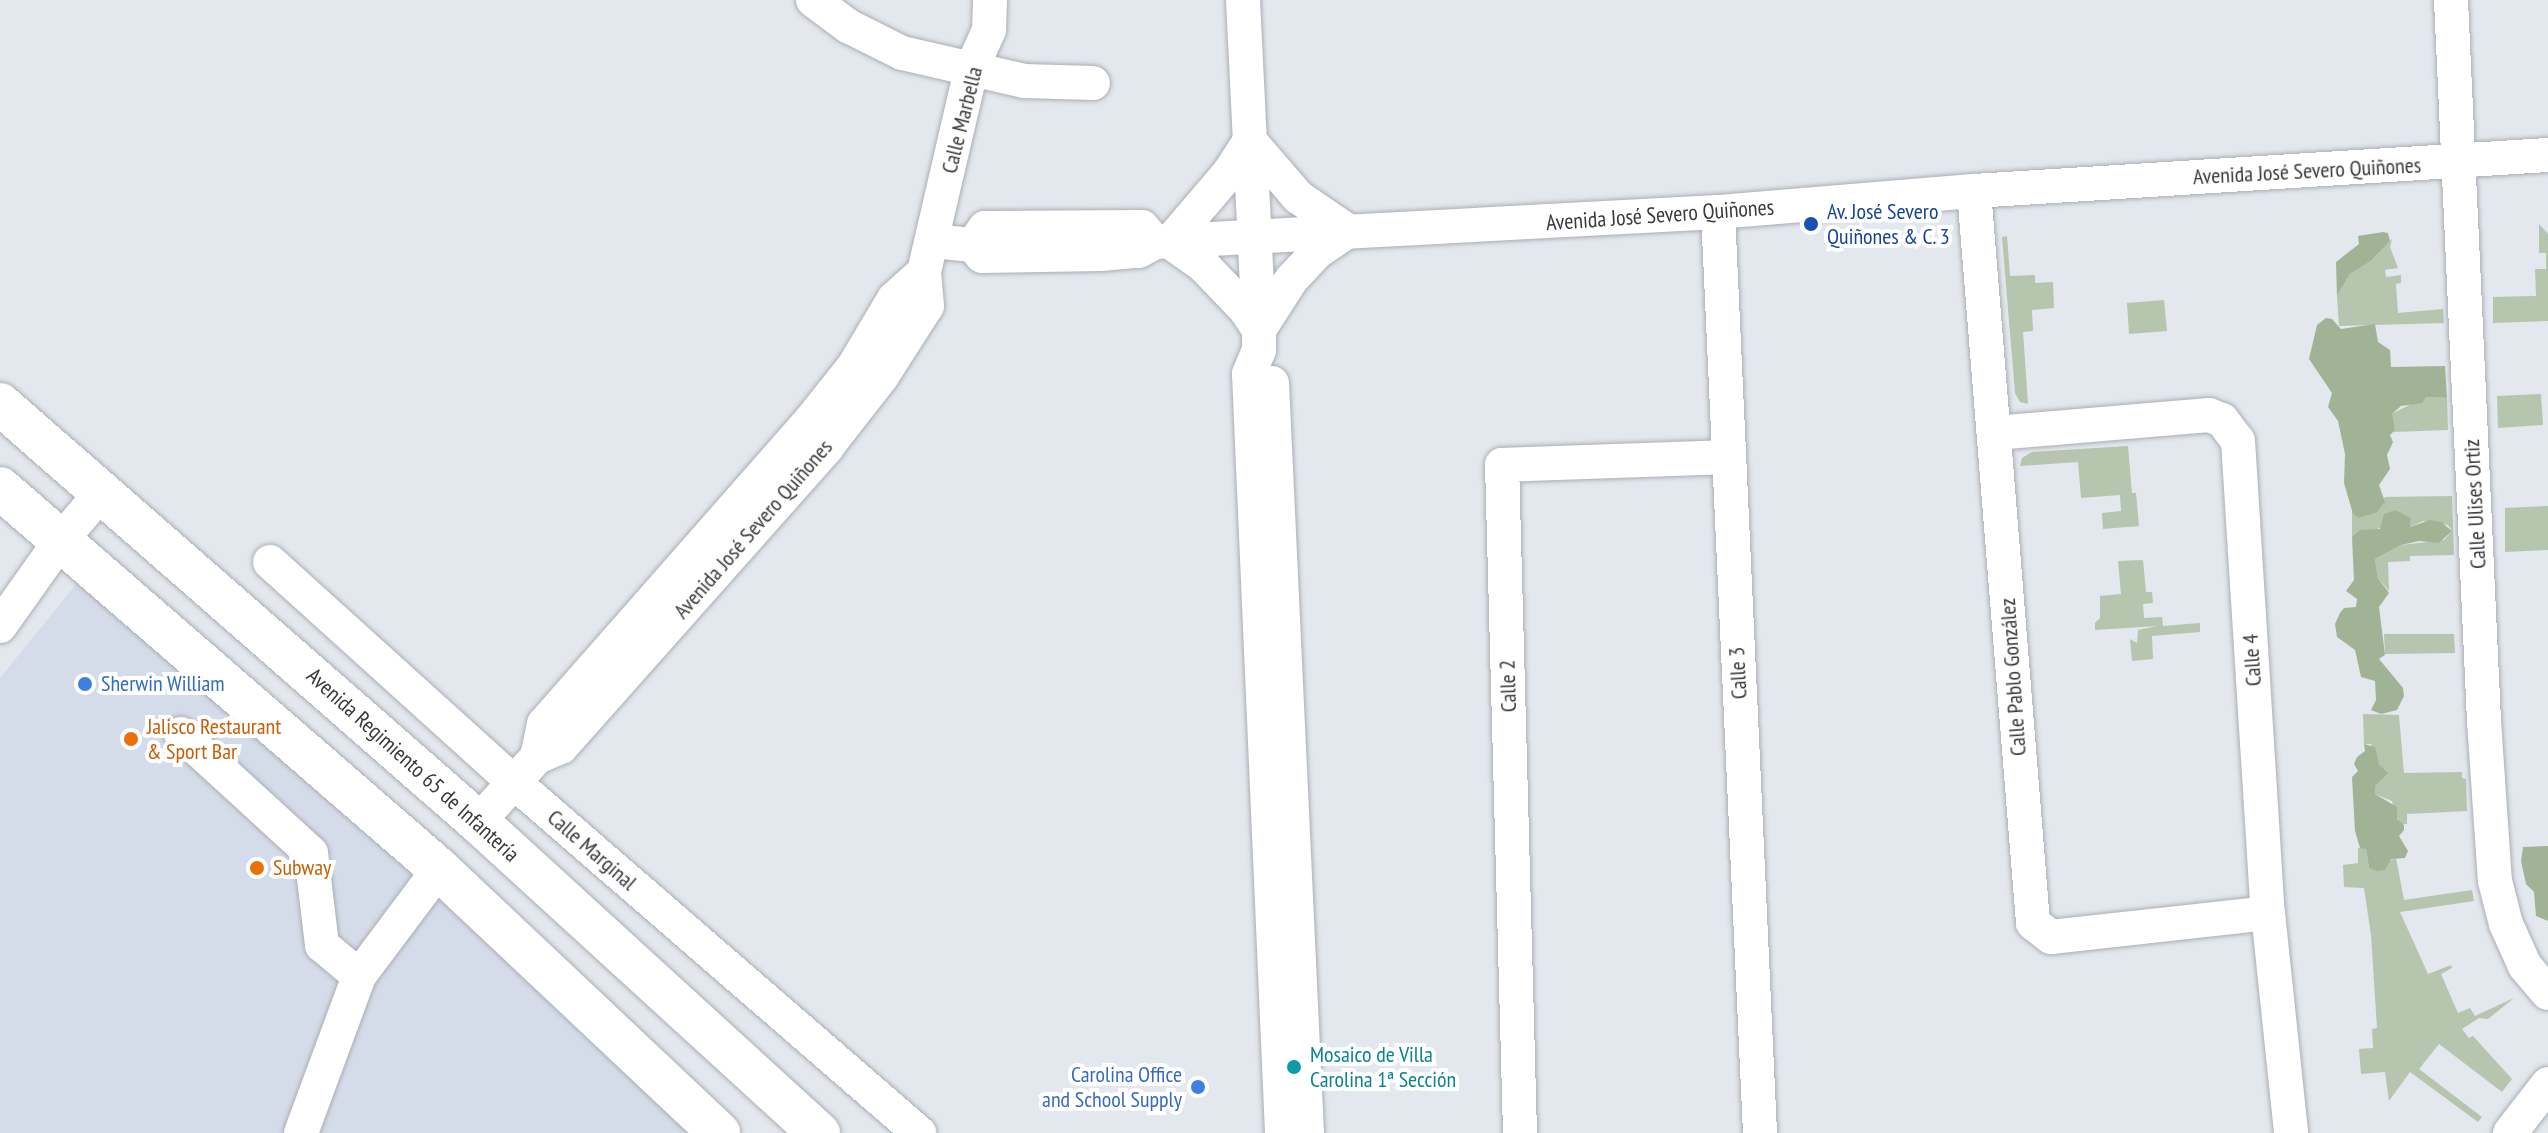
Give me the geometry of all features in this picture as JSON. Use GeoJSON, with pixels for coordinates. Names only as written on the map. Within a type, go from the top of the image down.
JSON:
{"type":"FeatureCollection","features":[{"type":"Feature","properties":{"kind":"main road","name":"Avenida Regimiento 65 de Infantería"},"geometry":{"type":"LineString","coordinates":[[0,404],[478,822],[819,1133]]}},
{"type":"Feature","properties":{"kind":"main road"},"geometry":{"type":"LineString","coordinates":[[0,488],[439,869],[719,1133]]}},
{"type":"Feature","properties":{"kind":"street"},"geometry":{"type":"LineString","coordinates":[[813,0],[848,26],[902,53],[1024,81],[1093,83]]}},
{"type":"Feature","properties":{"kind":"street","name":"Calle Marbella"},"geometry":{"type":"LineString","coordinates":[[929,257],[971,70],[989,30],[990,0]]}},
{"type":"Feature","properties":{"kind":"street"},"geometry":{"type":"LineString","coordinates":[[1243,0],[1259,340]]}},
{"type":"Feature","properties":{"kind":"street","name":"Calle Ulises Ortiz"},"geometry":{"type":"LineString","coordinates":[[2451,0],[2483,705],[2495,881],[2506,924],[2525,966],[2548,993]]}},
{"type":"Feature","properties":{"kind":"street"},"geometry":{"type":"LineString","coordinates":[[1250,141],[1298,197],[1348,231],[1318,251],[1291,280],[1259,340],[1249,374],[1282,1133]]}},
{"type":"Feature","properties":{"kind":"street"},"geometry":{"type":"LineString","coordinates":[[1250,141],[1229,173],[1163,242],[1203,265],[1246,310],[1272,372],[1307,1133]]}},
{"type":"Feature","properties":{"kind":"street","name":"Avenida José Severo Quiñones"},"geometry":{"type":"LineString","coordinates":[[478,822],[537,757],[561,747],[603,679],[785,472],[894,299],[929,257],[973,245],[985,228],[1101,241],[1142,227],[1163,242],[1255,238],[1718,212],[1974,191],[2548,155]]}},
{"type":"Feature","properties":{"kind":"street","name":"Calle Pablo González"},"geometry":{"type":"LineString","coordinates":[[1974,191],[2033,923],[2051,937],[2268,913]]}},
{"type":"Feature","properties":{"kind":"street","name":"Calle 3"},"geometry":{"type":"LineString","coordinates":[[1718,212],[1760,1133]]}},
{"type":"Feature","properties":{"kind":"street","name":"Calle 4"},"geometry":{"type":"LineString","coordinates":[[1995,433],[2209,415],[2222,420],[2238,441],[2268,913],[2291,1133]]}},
{"type":"Feature","properties":{"kind":"street","name":"Calle 2"},"geometry":{"type":"LineString","coordinates":[[1520,1133],[1502,465],[1728,457]]}},
{"type":"Feature","properties":{"kind":"street"},"geometry":{"type":"LineString","coordinates":[[0,626],[61,540],[103,491]]}},
{"type":"Feature","properties":{"kind":"street","name":"Calle Marginal"},"geometry":{"type":"LineString","coordinates":[[270,562],[515,783],[919,1133]]}},
{"type":"Feature","properties":{"kind":"street"},"geometry":{"type":"LineString","coordinates":[[181,734],[311,853],[322,945],[359,976]]}},
{"type":"Feature","properties":{"kind":"street"},"geometry":{"type":"LineString","coordinates":[[301,1133],[359,976],[439,869]]}},
{"type":"Feature","properties":{"kind":"street"},"geometry":{"type":"LineString","coordinates":[[2510,1133],[2548,1084]]}},
{"type":"Feature","properties":{"kind":"shaded area"},"geometry":{"type":"Polygon","coordinates":[[[86,572],[718,1133],[0,1133],[0,678],[86,572]]]}},
{"type":"Feature","properties":{"kind":"green space"},"geometry":{"type":"Polygon","coordinates":[[[2539,224],[2548,234],[2548,321],[2493,323],[2493,297],[2536,296],[2535,269],[2546,269],[2546,253],[2539,253],[2539,224]]]}},
{"type":"Feature","properties":{"kind":"green space"},"geometry":{"type":"Polygon","coordinates":[[[2388,233],[2390,241],[2371,261],[2350,274],[2337,296],[2336,262],[2359,244],[2358,236],[2388,233]]]}},
{"type":"Feature","properties":{"kind":"green space"},"geometry":{"type":"Polygon","coordinates":[[[2007,236],[2010,276],[2035,275],[2035,283],[2053,282],[2054,308],[2032,310],[2033,331],[2023,332],[2028,404],[2020,402],[2015,393],[2002,237],[2007,236]]]}},
{"type":"Feature","properties":{"kind":"green space"},"geometry":{"type":"Polygon","coordinates":[[[2392,239],[2390,247],[2398,268],[2385,270],[2386,277],[2401,275],[2401,283],[2396,284],[2398,313],[2443,309],[2444,323],[2339,326],[2337,296],[2350,274],[2371,261],[2392,239]]]}},
{"type":"Feature","properties":{"kind":"green space"},"geometry":{"type":"Polygon","coordinates":[[[2164,300],[2167,331],[2129,334],[2127,303],[2164,300]]]}},
{"type":"Feature","properties":{"kind":"green space"},"geometry":{"type":"Polygon","coordinates":[[[2326,318],[2332,319],[2341,329],[2375,324],[2378,342],[2390,350],[2391,367],[2445,366],[2447,398],[2426,397],[2422,403],[2401,406],[2392,414],[2395,430],[2390,435],[2393,442],[2387,455],[2390,469],[2379,485],[2385,502],[2376,513],[2359,518],[2353,514],[2344,483],[2345,454],[2338,421],[2328,407],[2332,393],[2309,359],[2317,325],[2326,318]]]}},
{"type":"Feature","properties":{"kind":"green space"},"geometry":{"type":"Polygon","coordinates":[[[2541,394],[2543,425],[2498,428],[2497,396],[2541,394]]]}},
{"type":"Feature","properties":{"kind":"green space"},"geometry":{"type":"Polygon","coordinates":[[[2426,397],[2447,398],[2448,430],[2393,432],[2391,414],[2426,397]]]}},
{"type":"Feature","properties":{"kind":"green space"},"geometry":{"type":"Polygon","coordinates":[[[2128,446],[2132,493],[2136,493],[2139,526],[2103,529],[2102,513],[2121,511],[2120,495],[2081,498],[2078,462],[2020,466],[2022,458],[2032,452],[2128,446]]]}},
{"type":"Feature","properties":{"kind":"green space"},"geometry":{"type":"Polygon","coordinates":[[[2452,496],[2454,555],[2410,556],[2410,561],[2388,562],[2389,591],[2378,578],[2375,559],[2401,545],[2444,540],[2452,531],[2448,525],[2423,521],[2410,527],[2411,518],[2352,537],[2352,508],[2359,518],[2376,513],[2385,497],[2452,496]]]}},
{"type":"Feature","properties":{"kind":"green space"},"geometry":{"type":"Polygon","coordinates":[[[2548,506],[2548,550],[2505,552],[2505,508],[2548,506]]]}},
{"type":"Feature","properties":{"kind":"green space"},"geometry":{"type":"Polygon","coordinates":[[[2395,510],[2411,518],[2410,527],[2430,520],[2441,522],[2452,531],[2439,543],[2419,541],[2401,545],[2375,559],[2378,578],[2389,593],[2379,607],[2385,655],[2379,659],[2403,688],[2404,696],[2397,710],[2381,714],[2371,710],[2376,700],[2375,681],[2361,677],[2355,650],[2337,637],[2335,624],[2344,608],[2356,607],[2357,599],[2346,591],[2354,580],[2352,537],[2360,530],[2380,529],[2384,514],[2395,510]]]}},
{"type":"Feature","properties":{"kind":"green space"},"geometry":{"type":"Polygon","coordinates":[[[2143,560],[2146,592],[2152,592],[2153,603],[2143,604],[2144,618],[2162,617],[2163,626],[2200,623],[2200,632],[2152,636],[2153,659],[2132,661],[2130,639],[2137,643],[2138,630],[2157,626],[2095,630],[2095,623],[2100,618],[2100,596],[2121,594],[2118,561],[2143,560]]]}},
{"type":"Feature","properties":{"kind":"green space"},"geometry":{"type":"Polygon","coordinates":[[[2384,634],[2454,634],[2455,653],[2385,654],[2384,634]]]}},
{"type":"Feature","properties":{"kind":"green space"},"geometry":{"type":"Polygon","coordinates":[[[2363,714],[2399,715],[2404,773],[2462,772],[2462,778],[2466,779],[2467,811],[2407,814],[2407,824],[2399,824],[2392,801],[2375,794],[2375,786],[2387,773],[2379,764],[2371,744],[2364,744],[2363,714]]]}},
{"type":"Feature","properties":{"kind":"green space"},"geometry":{"type":"Polygon","coordinates":[[[2364,744],[2375,747],[2379,764],[2388,773],[2375,786],[2375,794],[2397,807],[2397,819],[2404,825],[2399,836],[2408,851],[2405,858],[2391,859],[2385,870],[2369,868],[2366,849],[2360,848],[2355,831],[2352,777],[2358,771],[2354,764],[2365,751],[2364,744]]]}},
{"type":"Feature","properties":{"kind":"green space"},"geometry":{"type":"Polygon","coordinates":[[[2548,846],[2548,921],[2536,916],[2534,892],[2526,884],[2521,861],[2523,847],[2548,846]]]}},
{"type":"Feature","properties":{"kind":"green space"},"geometry":{"type":"Polygon","coordinates":[[[2358,848],[2366,848],[2369,868],[2396,858],[2404,900],[2472,890],[2474,901],[2400,912],[2428,974],[2451,965],[2452,968],[2441,974],[2458,1013],[2470,1008],[2475,1016],[2514,998],[2488,1019],[2479,1018],[2462,1029],[2469,1038],[2473,1036],[2512,1079],[2502,1092],[2439,1044],[2419,1069],[2482,1117],[2478,1122],[2410,1072],[2389,1101],[2385,1072],[2361,1074],[2359,1049],[2373,1048],[2372,1029],[2377,1028],[2371,935],[2364,888],[2344,887],[2343,865],[2358,863],[2358,848]]]}},
{"type":"Feature","properties":{"kind":"place","name":"Av. José Severo Quiñones & C. 3"},"geometry":{"type":"Point","coordinates":[1811,224]}},
{"type":"Feature","properties":{"kind":"place","name":"Sherwin William"},"geometry":{"type":"Point","coordinates":[85,684]}},
{"type":"Feature","properties":{"kind":"place","name":"Jalisco Restaurant & Sport Bar"},"geometry":{"type":"Point","coordinates":[131,739]}},
{"type":"Feature","properties":{"kind":"place","name":"Subway"},"geometry":{"type":"Point","coordinates":[257,868]}},
{"type":"Feature","properties":{"kind":"place","name":"Mosaico de Villa Carolina 1ª Sección"},"geometry":{"type":"Point","coordinates":[1294,1067]}},
{"type":"Feature","properties":{"kind":"place","name":"Carolina Office and School Supply"},"geometry":{"type":"Point","coordinates":[1198,1087]}}]}
